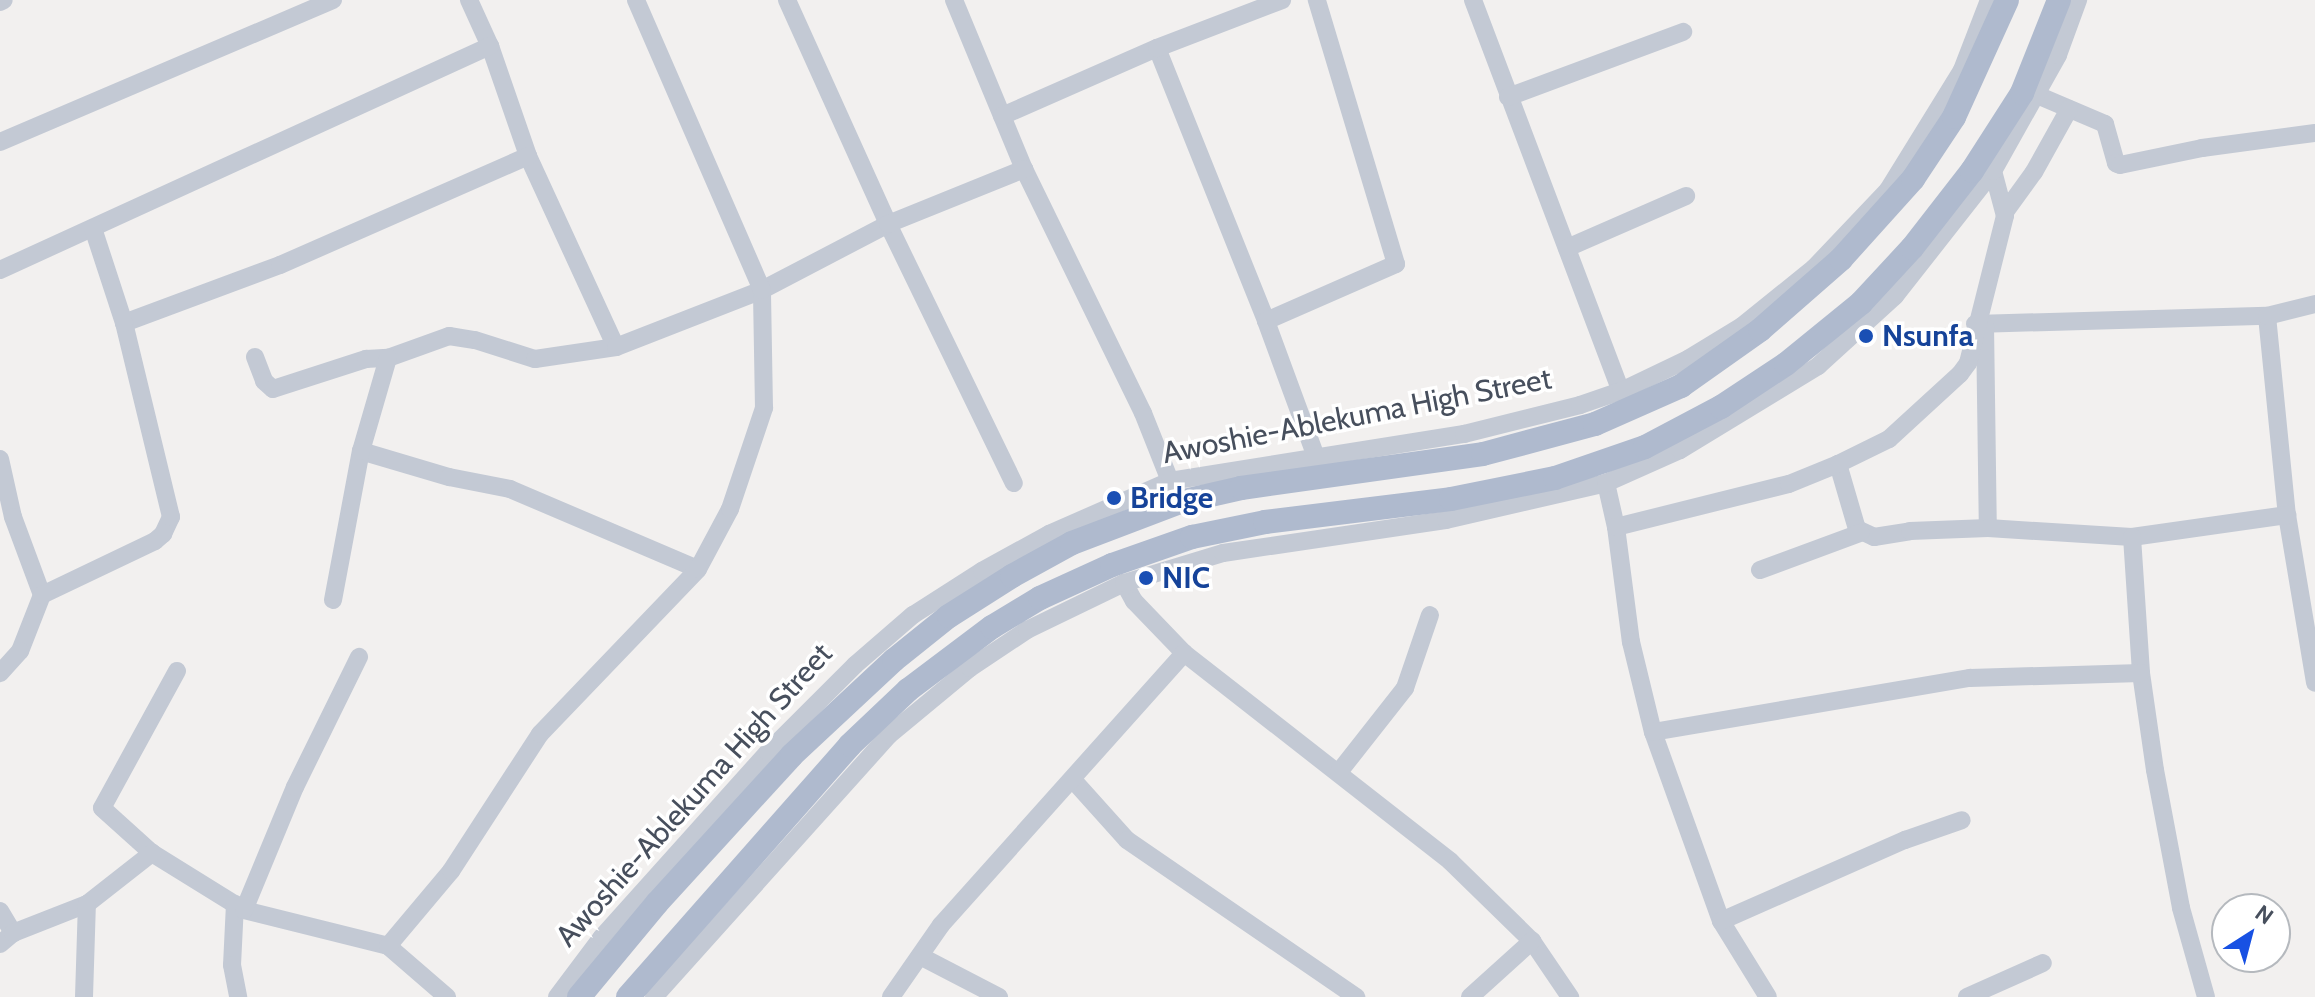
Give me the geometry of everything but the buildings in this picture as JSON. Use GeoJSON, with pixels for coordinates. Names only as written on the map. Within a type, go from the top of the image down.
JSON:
{"type":"FeatureCollection","features":[{"type":"Feature","properties":{"kind":"main road","name":"Awoshie-Ablekuma High Street"},"geometry":{"type":"LineString","coordinates":[[586,988],[657,903],[792,755],[894,660],[938,625],[1072,543],[1180,502],[1241,488],[1483,454],[1595,424],[1681,386],[1760,330],[1841,259],[1913,179],[1954,117],[2007,0]]}},
{"type":"Feature","properties":{"kind":"main road"},"geometry":{"type":"LineString","coordinates":[[628,997],[681,952],[850,745],[908,690],[992,627],[1040,598],[1112,565],[1192,537],[1265,522],[1451,499],[1555,478],[1645,447],[1721,407],[1786,364],[1861,303],[1912,248],[1972,171],[2022,93],[2059,0]]}},
{"type":"Feature","properties":{"kind":"main road"},"geometry":{"type":"LineString","coordinates":[[586,988],[619,997]]}},
{"type":"Feature","properties":{"kind":"street"},"geometry":{"type":"LineString","coordinates":[[0,142],[333,0]]}},
{"type":"Feature","properties":{"kind":"street"},"geometry":{"type":"LineString","coordinates":[[469,0],[490,46],[528,156],[616,347]]}},
{"type":"Feature","properties":{"kind":"street"},"geometry":{"type":"LineString","coordinates":[[388,946],[451,871],[540,734],[698,569],[730,509],[764,408],[762,290],[636,0]]}},
{"type":"Feature","properties":{"kind":"street"},"geometry":{"type":"LineString","coordinates":[[787,0],[888,224],[1014,483]]}},
{"type":"Feature","properties":{"kind":"street"},"geometry":{"type":"LineString","coordinates":[[954,0],[1024,169],[1143,413],[1170,481]]}},
{"type":"Feature","properties":{"kind":"street"},"geometry":{"type":"LineString","coordinates":[[1002,116],[1157,48],[1282,0]]}},
{"type":"Feature","properties":{"kind":"street"},"geometry":{"type":"LineString","coordinates":[[1266,321],[1396,264],[1317,0]]}},
{"type":"Feature","properties":{"kind":"street"},"geometry":{"type":"LineString","coordinates":[[1473,0],[1621,391]]}},
{"type":"Feature","properties":{"kind":"street","name":"Awoshie-Ablekuma High Street"},"geometry":{"type":"LineString","coordinates":[[557,997],[602,937],[768,752],[855,665],[913,615],[982,571],[1049,534],[1170,481],[1464,434],[1621,391],[1688,359],[1742,326],[1814,268],[1888,190],[1962,70],[1989,0]]}},
{"type":"Feature","properties":{"kind":"street"},"geometry":{"type":"LineString","coordinates":[[654,997],[681,952],[889,735],[970,668],[1027,630],[1124,583],[1223,553],[1446,520],[1606,483],[1680,450],[1818,366],[1895,296],[1993,171],[2058,55],[2078,0]]}},
{"type":"Feature","properties":{"kind":"street"},"geometry":{"type":"LineString","coordinates":[[1508,97],[1683,32]]}},
{"type":"Feature","properties":{"kind":"street"},"geometry":{"type":"LineString","coordinates":[[0,270],[490,46]]}},
{"type":"Feature","properties":{"kind":"street"},"geometry":{"type":"LineString","coordinates":[[1157,48],[1266,321],[1316,457]]}},
{"type":"Feature","properties":{"kind":"street"},"geometry":{"type":"LineString","coordinates":[[2037,95],[2105,124],[2116,163],[2120,165],[2202,148],[2315,133]]}},
{"type":"Feature","properties":{"kind":"street"},"geometry":{"type":"LineString","coordinates":[[1616,527],[1789,484],[1838,464],[1889,439],[1960,374],[1968,363],[1980,324],[2005,212],[2034,172],[2069,109]]}},
{"type":"Feature","properties":{"kind":"street"},"geometry":{"type":"LineString","coordinates":[[124,323],[280,265],[528,156]]}},
{"type":"Feature","properties":{"kind":"street"},"geometry":{"type":"LineString","coordinates":[[255,357],[264,381],[273,389],[366,359],[388,358],[449,336],[475,340],[535,359],[616,347],[762,290],[888,224],[1024,169]]}},
{"type":"Feature","properties":{"kind":"street"},"geometry":{"type":"LineString","coordinates":[[1993,171],[2005,212]]}},
{"type":"Feature","properties":{"kind":"street"},"geometry":{"type":"LineString","coordinates":[[1567,248],[1686,196]]}},
{"type":"Feature","properties":{"kind":"street"},"geometry":{"type":"LineString","coordinates":[[42,595],[136,553],[163,534],[169,523],[124,323],[93,228]]}},
{"type":"Feature","properties":{"kind":"street"},"geometry":{"type":"LineString","coordinates":[[1980,324],[2267,316],[2315,304]]}},
{"type":"Feature","properties":{"kind":"street"},"geometry":{"type":"LineString","coordinates":[[2267,316],[2287,515],[2315,683]]}},
{"type":"Feature","properties":{"kind":"street"},"geometry":{"type":"LineString","coordinates":[[1980,324],[1988,528]]}},
{"type":"Feature","properties":{"kind":"street"},"geometry":{"type":"LineString","coordinates":[[333,600],[361,451],[388,358]]}},
{"type":"Feature","properties":{"kind":"street"},"geometry":{"type":"LineString","coordinates":[[361,451],[449,477],[510,489],[698,569]]}},
{"type":"Feature","properties":{"kind":"street"},"geometry":{"type":"LineString","coordinates":[[0,459],[13,517],[42,595],[20,651],[0,673]]}},
{"type":"Feature","properties":{"kind":"street"},"geometry":{"type":"LineString","coordinates":[[1838,464],[1860,533]]}},
{"type":"Feature","properties":{"kind":"street"},"geometry":{"type":"LineString","coordinates":[[1606,483],[1616,527],[1631,642],[1653,732],[1721,921],[1768,997]]}},
{"type":"Feature","properties":{"kind":"street"},"geometry":{"type":"LineString","coordinates":[[1760,570],[1860,533],[1874,537],[1910,531],[1988,528],[2132,537],[2287,515]]}},
{"type":"Feature","properties":{"kind":"street"},"geometry":{"type":"LineString","coordinates":[[2132,537],[2141,673],[2181,908],[2206,997]]}},
{"type":"Feature","properties":{"kind":"street"},"geometry":{"type":"LineString","coordinates":[[1124,583],[1134,601],[1184,653],[1450,861],[1532,941],[1570,997]]}},
{"type":"Feature","properties":{"kind":"street"},"geometry":{"type":"LineString","coordinates":[[1339,772],[1405,688],[1430,615]]}},
{"type":"Feature","properties":{"kind":"street"},"geometry":{"type":"LineString","coordinates":[[891,997],[941,925],[1074,781],[1184,653]]}},
{"type":"Feature","properties":{"kind":"street"},"geometry":{"type":"LineString","coordinates":[[238,997],[232,965],[239,907],[359,657]]}},
{"type":"Feature","properties":{"kind":"street"},"geometry":{"type":"LineString","coordinates":[[177,671],[102,808],[152,853],[239,907],[388,946],[447,997]]}},
{"type":"Feature","properties":{"kind":"street"},"geometry":{"type":"LineString","coordinates":[[1653,732],[1970,678],[2141,673]]}},
{"type":"Feature","properties":{"kind":"street"},"geometry":{"type":"LineString","coordinates":[[1074,781],[1127,840],[1352,996]]}},
{"type":"Feature","properties":{"kind":"street"},"geometry":{"type":"LineString","coordinates":[[1721,921],[1905,840],[1962,820]]}},
{"type":"Feature","properties":{"kind":"street"},"geometry":{"type":"LineString","coordinates":[[0,911],[7,939],[87,904],[152,853]]}},
{"type":"Feature","properties":{"kind":"street"},"geometry":{"type":"LineString","coordinates":[[84,997],[87,904]]}},
{"type":"Feature","properties":{"kind":"street"},"geometry":{"type":"LineString","coordinates":[[1470,997],[1532,941]]}},
{"type":"Feature","properties":{"kind":"street"},"geometry":{"type":"LineString","coordinates":[[920,956],[999,997]]}},
{"type":"Feature","properties":{"kind":"street"},"geometry":{"type":"LineString","coordinates":[[1967,997],[2043,963]]}},
{"type":"Feature","properties":{"kind":"place","name":"Nsunfa"},"geometry":{"type":"Point","coordinates":[1866,336]}},
{"type":"Feature","properties":{"kind":"place","name":"Bridge"},"geometry":{"type":"Point","coordinates":[1114,498]}},
{"type":"Feature","properties":{"kind":"place","name":"NIC"},"geometry":{"type":"Point","coordinates":[1146,578]}}]}
